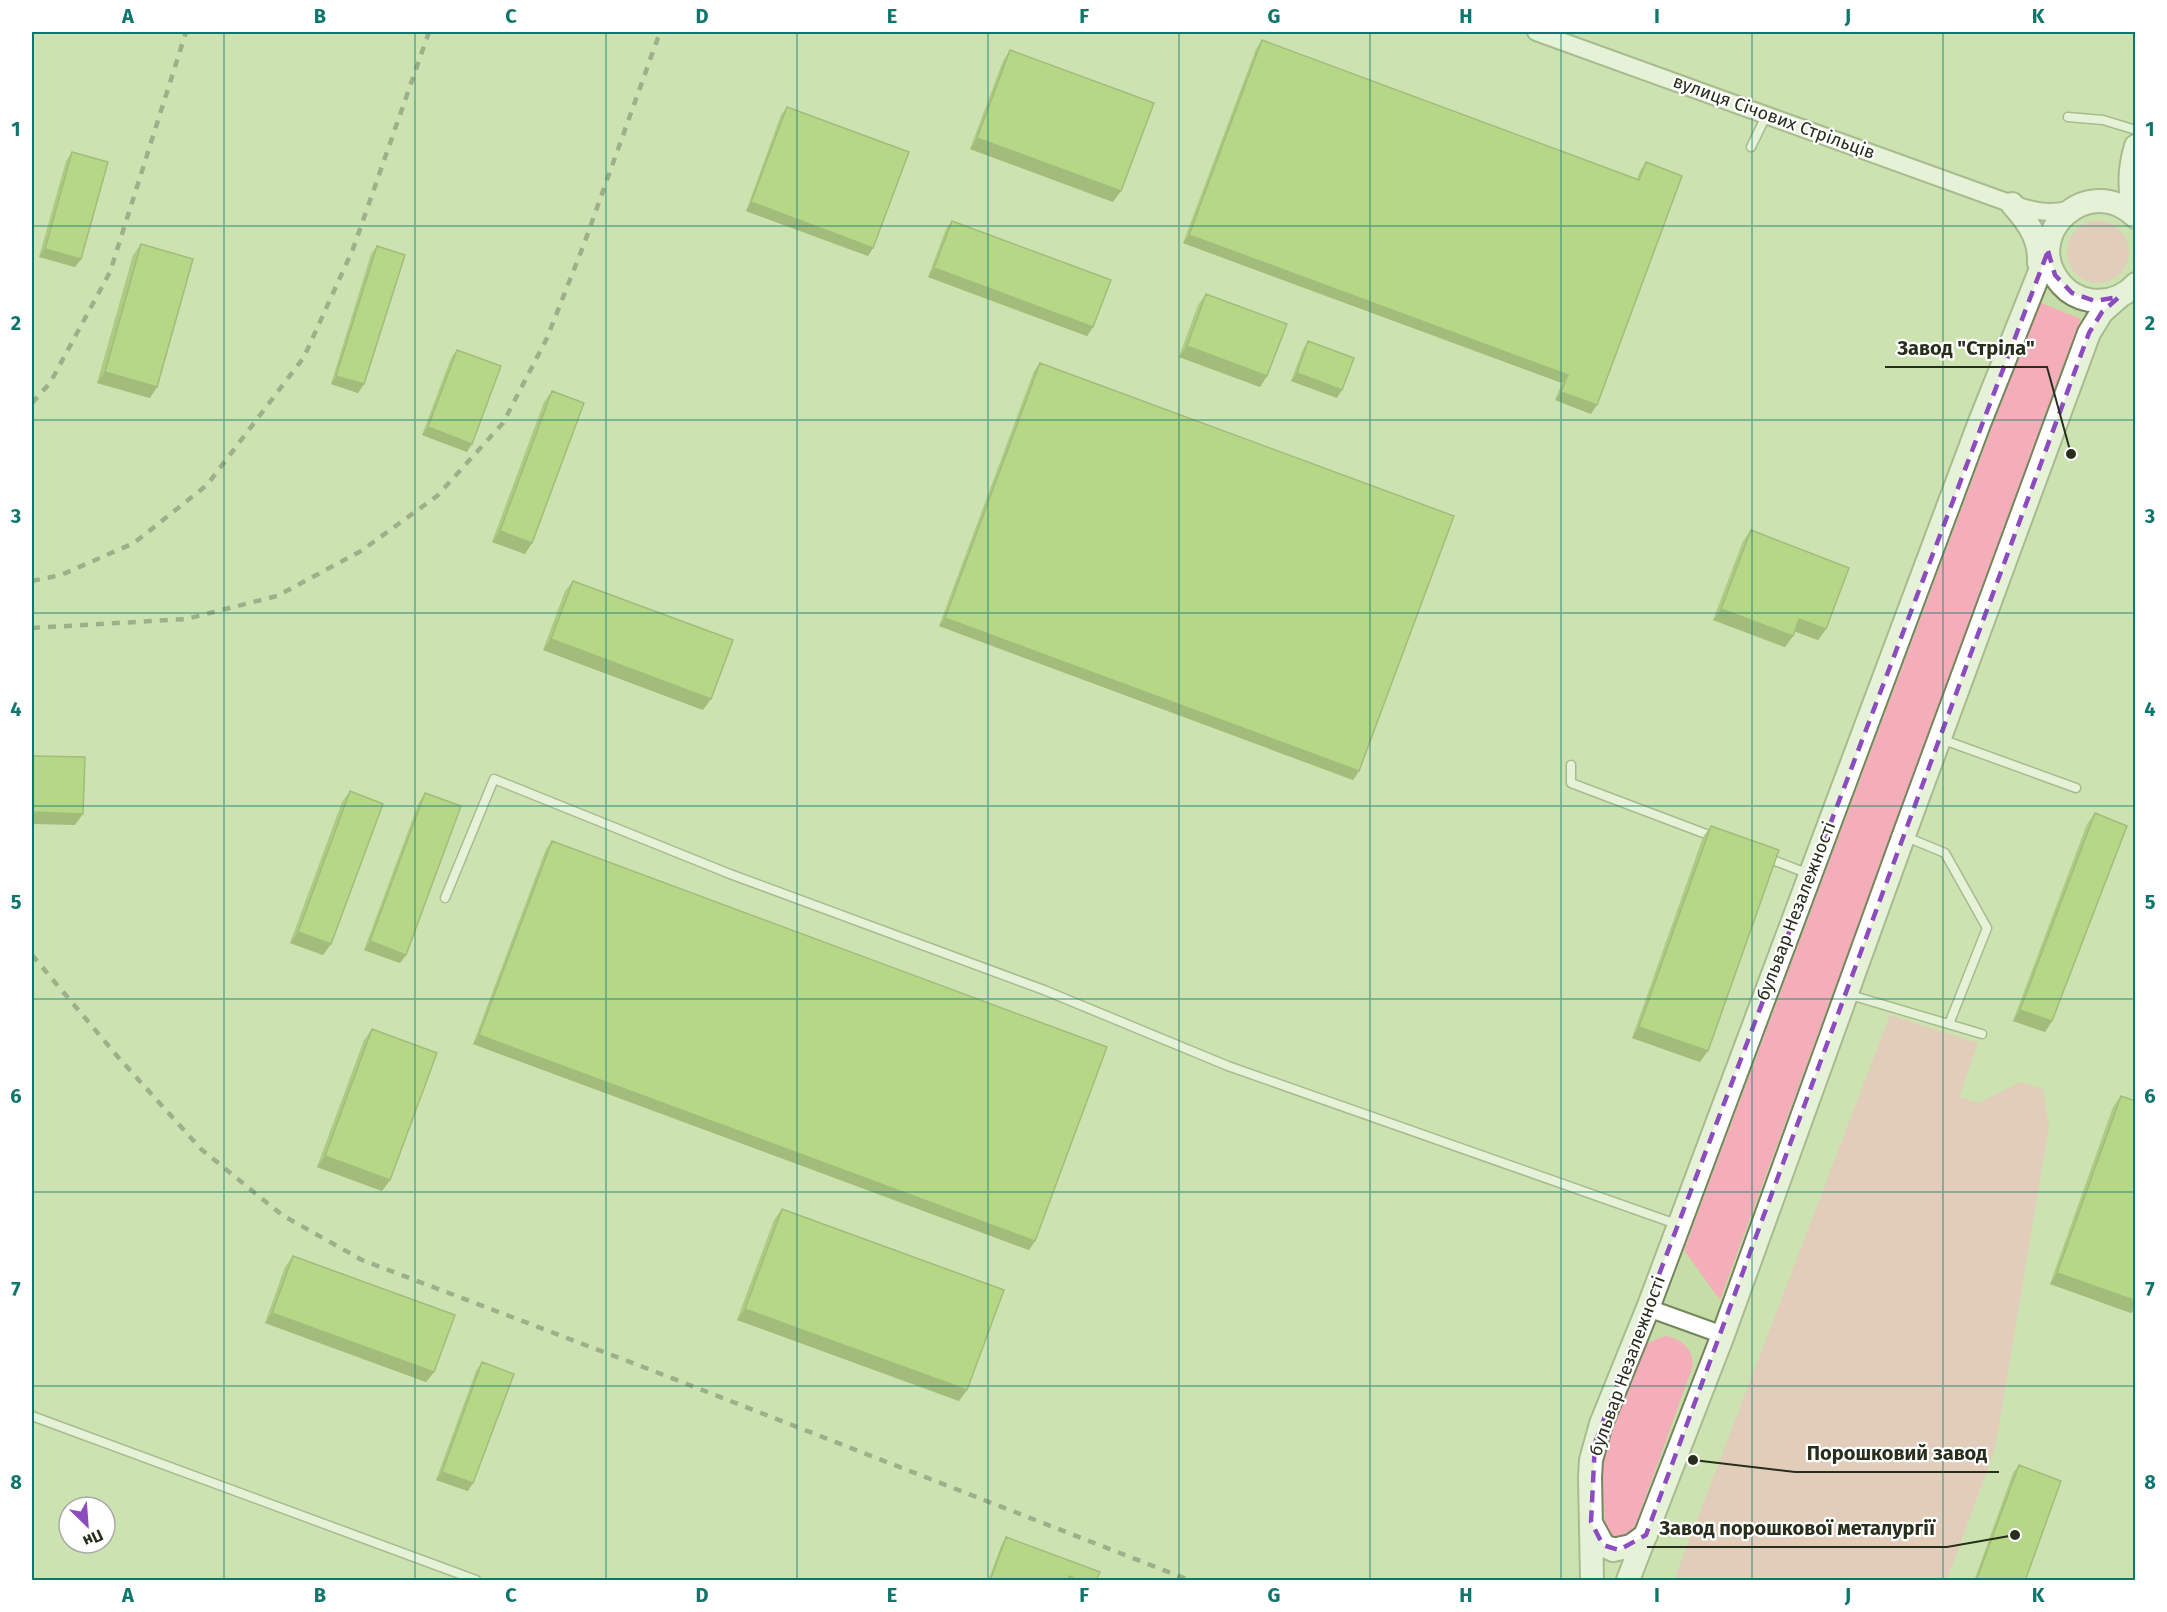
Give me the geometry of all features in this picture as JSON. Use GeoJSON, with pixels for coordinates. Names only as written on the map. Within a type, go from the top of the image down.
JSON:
{"type":"FeatureCollection","features":[{"type":"Feature","properties":{"kind":"street","name":"вулиця Січових Стрільців"},"geometry":{"type":"LineString","coordinates":[[1536,32],[2012,204],[2043,212],[2056,212],[2079,206]]}},
{"type":"Feature","properties":{"kind":"street"},"geometry":{"type":"LineString","coordinates":[[2079,206],[2114,186],[2123,176],[2133,154]]}},
{"type":"Feature","properties":{"kind":"street"},"geometry":{"type":"LineString","coordinates":[[2133,154],[2130,187],[2136,216]]}},
{"type":"Feature","properties":{"kind":"street"},"geometry":{"type":"LineString","coordinates":[[2079,206],[2103,201],[2112,202],[2136,216]]}},
{"type":"Feature","properties":{"kind":"street","name":"вулиця Січових Стрільців"},"geometry":{"type":"LineString","coordinates":[[2012,204],[2030,214],[2040,224],[2049,247]]}},
{"type":"Feature","properties":{"kind":"street"},"geometry":{"type":"LineString","coordinates":[[2012,204],[2036,235],[2039,253],[2037,276]]}},
{"type":"Feature","properties":{"kind":"street","name":"бульвар Незалежності"},"geometry":{"type":"LineString","coordinates":[[1592,1581],[1590,1477],[1595,1443],[1648,1308],[1979,424],[2059,220],[2079,206]]}},
{"type":"Feature","properties":{"kind":"street"},"geometry":{"type":"LineString","coordinates":[[2049,247],[2055,275],[2072,293],[2086,300],[2095,301],[2130,293]]}},
{"type":"Feature","properties":{"kind":"street"},"geometry":{"type":"LineString","coordinates":[[1628,1581],[1723,1335],[2086,342],[2112,319],[2130,293]]}},
{"type":"Feature","properties":{"kind":"street"},"geometry":{"type":"LineString","coordinates":[[1648,1308],[1723,1335]]}},
{"type":"Feature","properties":{"kind":"street"},"geometry":{"type":"LineString","coordinates":[[1591,1522],[1603,1545],[1613,1550],[1631,1546],[1646,1535]]}},
{"type":"Feature","properties":{"kind":"lane"},"geometry":{"type":"LineString","coordinates":[[1751,147],[1767,114]]}},
{"type":"Feature","properties":{"kind":"lane"},"geometry":{"type":"LineString","coordinates":[[2068,117],[2103,120],[2136,130]]}},
{"type":"Feature","properties":{"kind":"lane"},"geometry":{"type":"LineString","coordinates":[[1940,738],[2076,788]]}},
{"type":"Feature","properties":{"kind":"lane"},"geometry":{"type":"LineString","coordinates":[[1571,765],[1571,783],[1723,841]]}},
{"type":"Feature","properties":{"kind":"lane"},"geometry":{"type":"LineString","coordinates":[[445,898],[494,779],[730,874],[1044,990],[1228,1066],[1679,1225]]}},
{"type":"Feature","properties":{"kind":"lane"},"geometry":{"type":"LineString","coordinates":[[1904,835],[1945,853],[1987,928],[1949,1024]]}},
{"type":"Feature","properties":{"kind":"lane"},"geometry":{"type":"LineString","coordinates":[[1755,853],[1810,874]]}},
{"type":"Feature","properties":{"kind":"lane"},"geometry":{"type":"LineString","coordinates":[[1846,994],[1982,1034]]}},
{"type":"Feature","properties":{"kind":"lane"},"geometry":{"type":"LineString","coordinates":[[32,1416],[476,1581]]}},
{"type":"Feature","properties":{"kind":"highlighted area"},"geometry":{"type":"Polygon","coordinates":[[[2048,251],[2055,275],[2072,293],[2095,301],[2119,297],[2102,312],[2089,333],[1646,1535],[1619,1550],[1603,1545],[1591,1522],[1595,1443],[2048,251]]]}},
{"type":"Feature","properties":{"kind":"shaded area"},"geometry":{"type":"Polygon","coordinates":[[[32,32],[2135,32],[2135,1580],[32,1580],[32,32]]]}},
{"type":"Feature","properties":{"kind":"shaded area"},"geometry":{"type":"Polygon","coordinates":[[[2098,221],[2115,226],[2120,230],[2124,235],[2129,252],[2124,269],[2120,274],[2115,278],[2098,283],[2081,278],[2076,274],[2072,269],[2067,252],[2072,235],[2076,230],[2081,226],[2098,221]]]}},
{"type":"Feature","properties":{"kind":"shaded area"},"geometry":{"type":"Polygon","coordinates":[[[2039,302],[2081,319],[1720,1300],[1684,1250],[2039,302]]]}},
{"type":"Feature","properties":{"kind":"shaded area"},"geometry":{"type":"Polygon","coordinates":[[[1890,1015],[1978,1043],[1959,1097],[1979,1103],[2020,1082],[2043,1089],[2049,1126],[1995,1449],[1947,1580],[1674,1580],[1890,1015]]]}},
{"type":"Feature","properties":{"kind":"shaded area"},"geometry":{"type":"Polygon","coordinates":[[[1665,1336],[1685,1345],[1691,1354],[1693,1365],[1631,1538],[1625,1542],[1607,1536],[1602,1486],[1604,1456],[1615,1416],[1642,1350],[1648,1343],[1665,1336]]]}},
{"type":"Feature","properties":{"kind":"building"},"geometry":{"type":"Polygon","coordinates":[[[1262,40],[1639,180],[1646,162],[1682,176],[1597,405],[1561,392],[1568,375],[1189,235],[1262,40]]]}},
{"type":"Feature","properties":{"kind":"building"},"geometry":{"type":"Polygon","coordinates":[[[1010,50],[1154,103],[1121,191],[977,138],[1010,50]]]}},
{"type":"Feature","properties":{"kind":"building"},"geometry":{"type":"Polygon","coordinates":[[[787,107],[909,152],[873,248],[751,202],[787,107]]]}},
{"type":"Feature","properties":{"kind":"building"},"geometry":{"type":"Polygon","coordinates":[[[72,152],[108,162],[81,259],[45,249],[72,152]]]}},
{"type":"Feature","properties":{"kind":"building"},"geometry":{"type":"Polygon","coordinates":[[[952,221],[1111,280],[1093,327],[934,268],[952,221]]]}},
{"type":"Feature","properties":{"kind":"building"},"geometry":{"type":"Polygon","coordinates":[[[141,244],[193,259],[157,387],[105,372],[141,244]]]}},
{"type":"Feature","properties":{"kind":"building"},"geometry":{"type":"Polygon","coordinates":[[[377,246],[405,255],[364,384],[336,376],[377,246]]]}},
{"type":"Feature","properties":{"kind":"building"},"geometry":{"type":"Polygon","coordinates":[[[1206,294],[1287,324],[1267,376],[1187,346],[1206,294]]]}},
{"type":"Feature","properties":{"kind":"building"},"geometry":{"type":"Polygon","coordinates":[[[1308,341],[1354,358],[1342,390],[1297,373],[1308,341]]]}},
{"type":"Feature","properties":{"kind":"building"},"geometry":{"type":"Polygon","coordinates":[[[457,350],[501,366],[472,444],[428,427],[457,350]]]}},
{"type":"Feature","properties":{"kind":"building"},"geometry":{"type":"Polygon","coordinates":[[[1040,363],[1454,516],[1359,771],[945,618],[1040,363]]]}},
{"type":"Feature","properties":{"kind":"building"},"geometry":{"type":"Polygon","coordinates":[[[552,391],[584,403],[532,543],[500,531],[552,391]]]}},
{"type":"Feature","properties":{"kind":"building"},"geometry":{"type":"Polygon","coordinates":[[[1751,530],[1849,568],[1826,629],[1799,619],[1793,636],[1721,609],[1751,530]]]}},
{"type":"Feature","properties":{"kind":"building"},"geometry":{"type":"Polygon","coordinates":[[[573,581],[733,640],[711,699],[551,639],[573,581]]]}},
{"type":"Feature","properties":{"kind":"building"},"geometry":{"type":"Polygon","coordinates":[[[32,756],[85,757],[83,814],[32,812],[32,756]]]}},
{"type":"Feature","properties":{"kind":"building"},"geometry":{"type":"Polygon","coordinates":[[[350,791],[383,804],[331,944],[298,932],[350,791]]]}},
{"type":"Feature","properties":{"kind":"building"},"geometry":{"type":"Polygon","coordinates":[[[425,793],[461,806],[406,955],[370,941],[425,793]]]}},
{"type":"Feature","properties":{"kind":"building"},"geometry":{"type":"Polygon","coordinates":[[[2095,813],[2127,826],[2052,1021],[2020,1010],[2095,813]]]}},
{"type":"Feature","properties":{"kind":"building"},"geometry":{"type":"Polygon","coordinates":[[[1711,826],[1779,850],[1708,1051],[1639,1027],[1711,826]]]}},
{"type":"Feature","properties":{"kind":"building"},"geometry":{"type":"Polygon","coordinates":[[[552,841],[1107,1047],[1035,1241],[479,1035],[552,841]]]}},
{"type":"Feature","properties":{"kind":"building"},"geometry":{"type":"Polygon","coordinates":[[[372,1029],[437,1053],[390,1180],[325,1156],[372,1029]]]}},
{"type":"Feature","properties":{"kind":"building"},"geometry":{"type":"Polygon","coordinates":[[[2121,1096],[2136,1101],[2136,1301],[2057,1273],[2121,1096]]]}},
{"type":"Feature","properties":{"kind":"building"},"geometry":{"type":"Polygon","coordinates":[[[782,1209],[1004,1290],[967,1390],[745,1309],[782,1209]]]}},
{"type":"Feature","properties":{"kind":"building"},"geometry":{"type":"Polygon","coordinates":[[[293,1256],[455,1315],[434,1372],[272,1313],[293,1256]]]}},
{"type":"Feature","properties":{"kind":"building"},"geometry":{"type":"Polygon","coordinates":[[[482,1362],[514,1374],[473,1483],[442,1472],[482,1362]]]}},
{"type":"Feature","properties":{"kind":"building"},"geometry":{"type":"Polygon","coordinates":[[[2019,1465],[2061,1481],[2025,1581],[1976,1581],[2019,1465]]]}},
{"type":"Feature","properties":{"kind":"building"},"geometry":{"type":"Polygon","coordinates":[[[1006,1537],[1100,1572],[1096,1581],[1080,1581],[1069,1576],[1067,1581],[990,1581],[1006,1537]]]}},
{"type":"Feature","properties":{"kind":"railway"},"geometry":{"type":"LineString","coordinates":[[32,403],[50,383],[110,272],[186,32]]}},
{"type":"Feature","properties":{"kind":"railway"},"geometry":{"type":"LineString","coordinates":[[32,581],[61,575],[134,543],[207,485],[304,357],[353,249],[429,32]]}},
{"type":"Feature","properties":{"kind":"railway"},"geometry":{"type":"LineString","coordinates":[[32,628],[186,619],[277,596],[361,551],[437,496],[503,423],[547,338],[584,244],[660,32]]}},
{"type":"Feature","properties":{"kind":"railway"},"geometry":{"type":"LineString","coordinates":[[32,955],[118,1057],[201,1149],[282,1215],[362,1260],[1189,1580]]}},
{"type":"Feature","properties":{"kind":"place","name":"Завод \"Стріла\""},"geometry":{"type":"Point","coordinates":[2071,454]}},
{"type":"Feature","properties":{"kind":"place","name":"Порошковий завод"},"geometry":{"type":"Point","coordinates":[1693,1460]}},
{"type":"Feature","properties":{"kind":"place","name":"Завод порошкової металургії"},"geometry":{"type":"Point","coordinates":[2015,1535]}}]}
